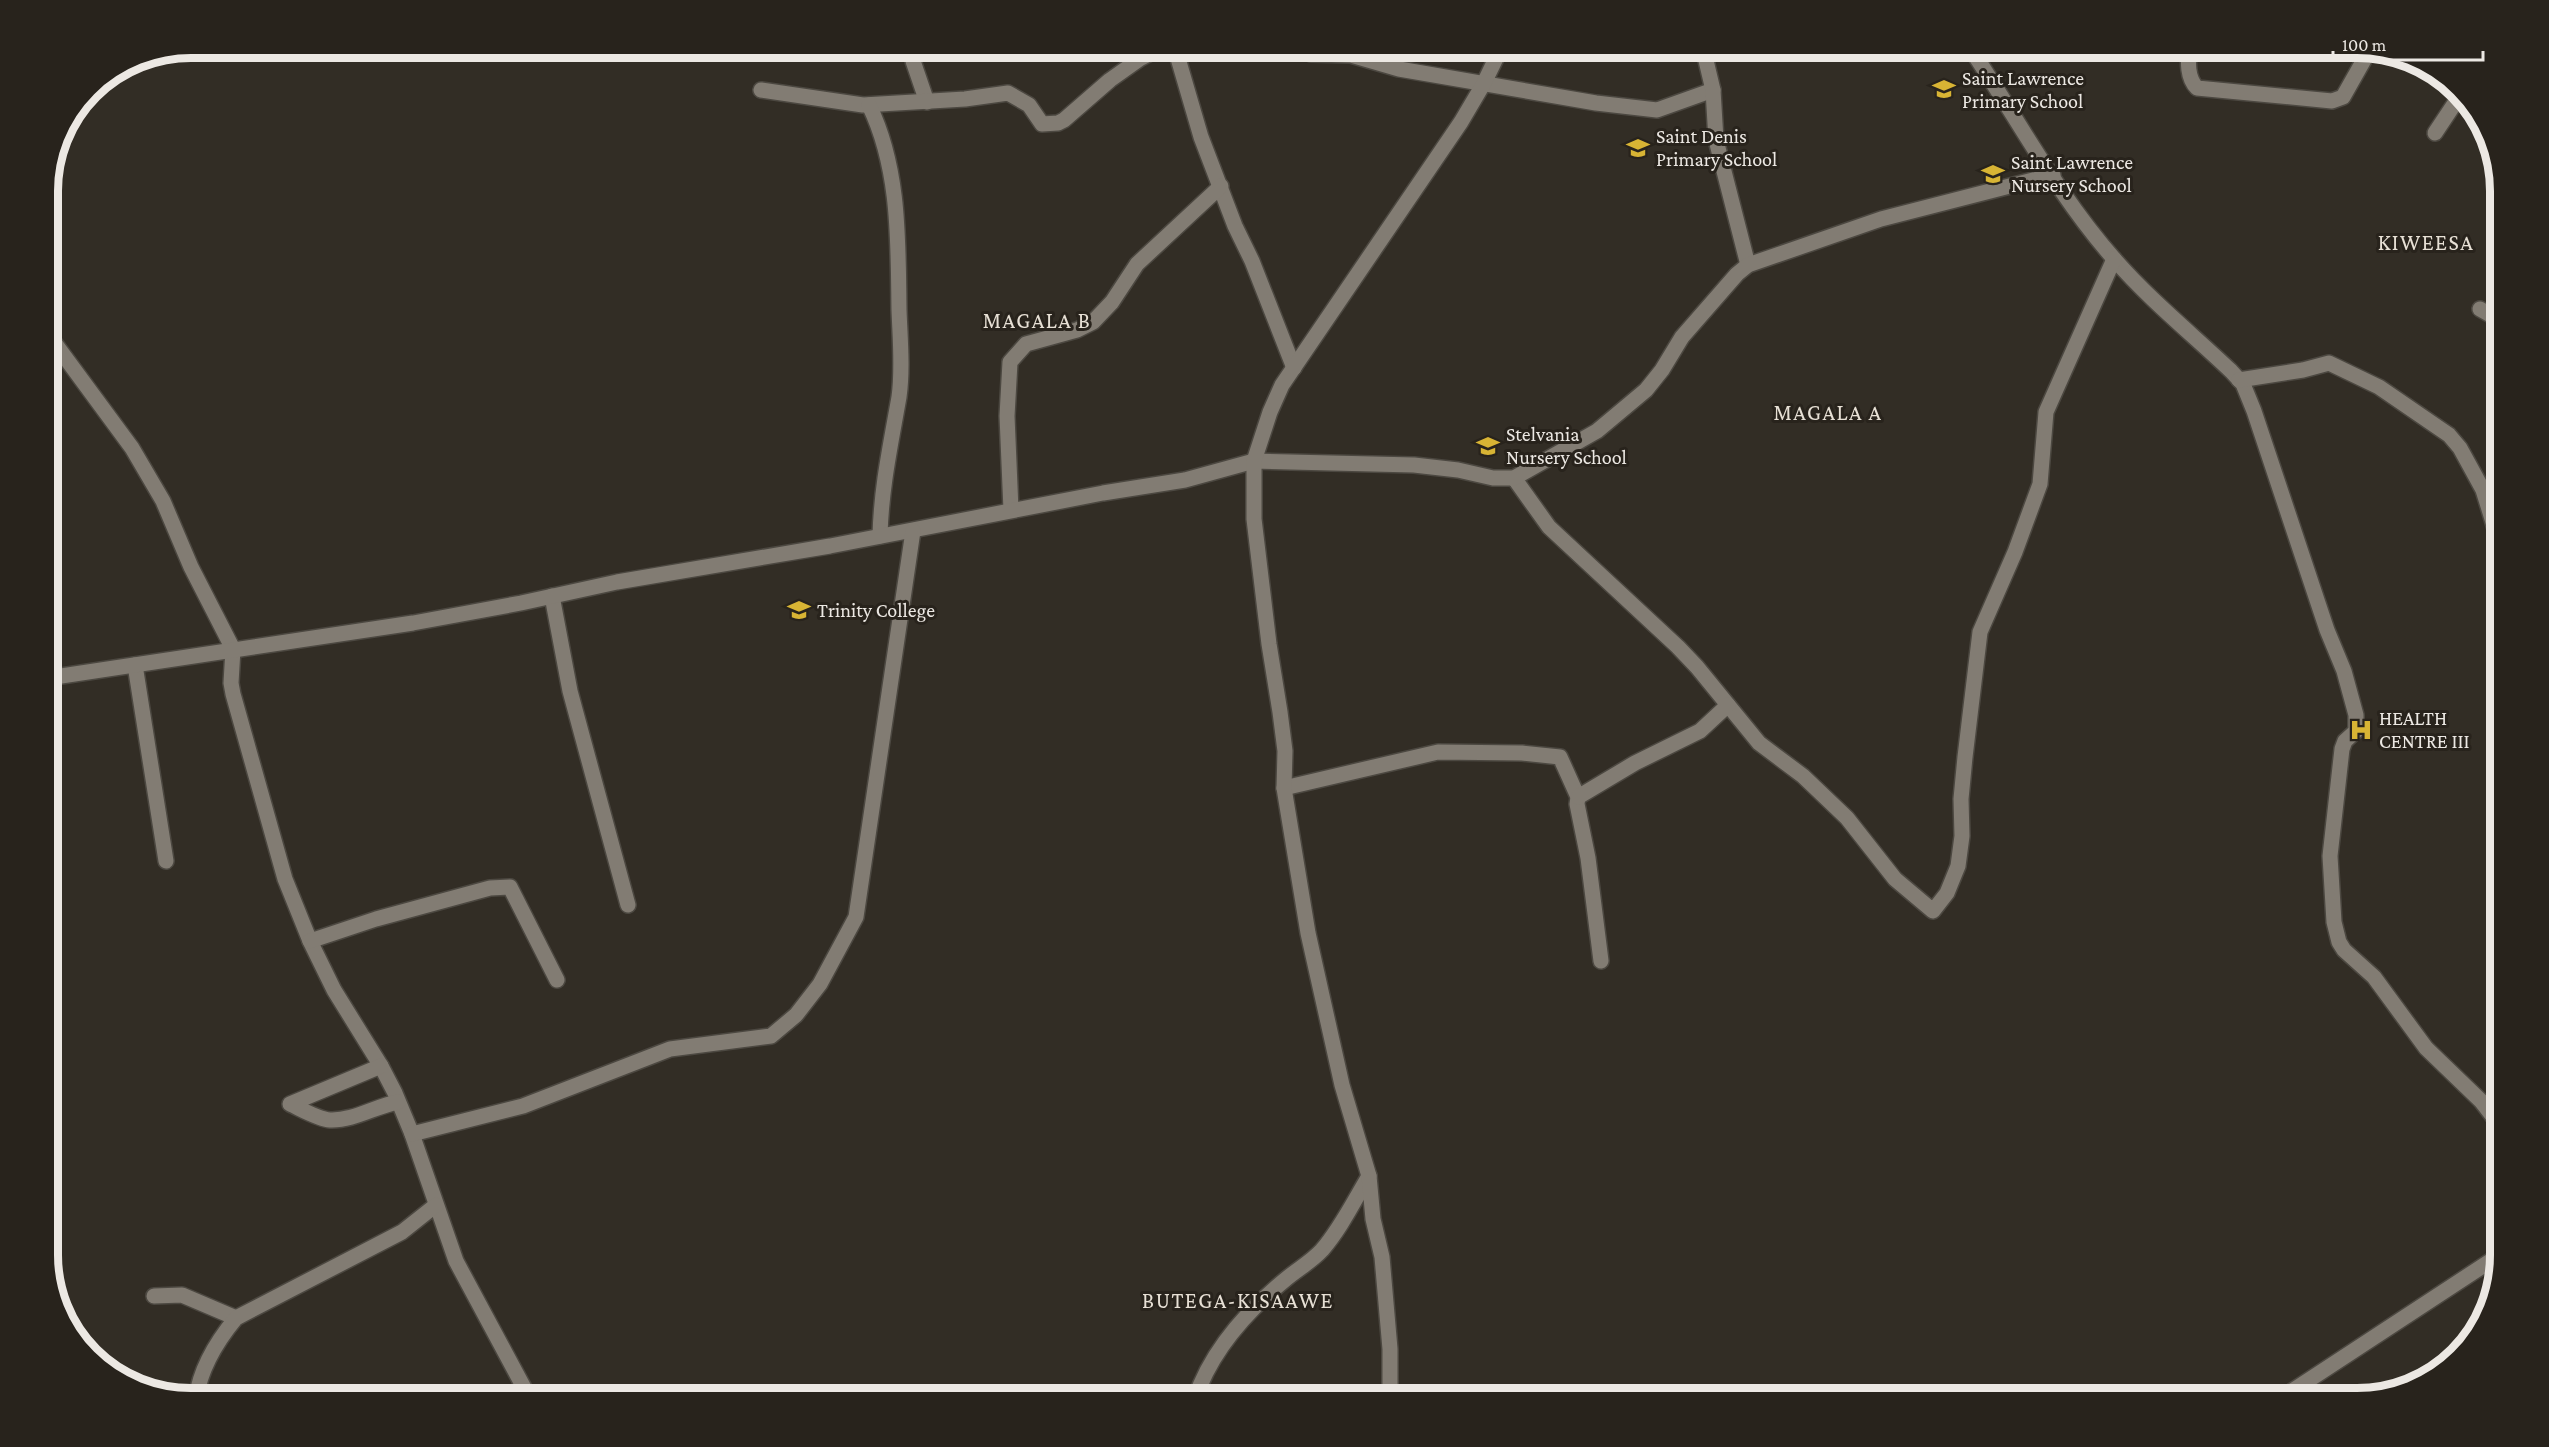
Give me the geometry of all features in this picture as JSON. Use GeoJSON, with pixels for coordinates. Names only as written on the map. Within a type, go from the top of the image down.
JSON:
{"type":"FeatureCollection","features":[{"type":"Feature","properties":{"kind":"street"},"geometry":{"type":"LineString","coordinates":[[1363,58],[1399,69],[1596,103],[1657,110],[1713,90]]}},
{"type":"Feature","properties":{"kind":"street"},"geometry":{"type":"LineString","coordinates":[[1390,1388],[1390,1349],[1382,1257],[1373,1219],[1369,1176],[1342,1085],[1308,933],[1284,788],[1285,751],[1254,519],[1254,461],[1270,412],[1282,385],[1461,122],[1496,58]]}},
{"type":"Feature","properties":{"kind":"street"},"geometry":{"type":"LineString","coordinates":[[1705,58],[1713,90],[1716,140],[1749,265]]}},
{"type":"Feature","properties":{"kind":"street"},"geometry":{"type":"LineString","coordinates":[[1977,58],[2018,119],[2036,153],[2079,216],[2114,259],[2239,380],[2254,411],[2307,564],[2327,630],[2344,671],[2356,715],[2356,731],[2345,741],[2342,749],[2330,856],[2332,902],[2337,935],[2344,950],[2374,977],[2421,1042],[2490,1113]]}},
{"type":"Feature","properties":{"kind":"street"},"geometry":{"type":"LineString","coordinates":[[2188,58],[2192,82],[2197,88],[2332,100],[2343,97],[2365,59]]}},
{"type":"Feature","properties":{"kind":"street"},"geometry":{"type":"LineString","coordinates":[[913,59],[927,102]]}},
{"type":"Feature","properties":{"kind":"street"},"geometry":{"type":"LineString","coordinates":[[761,90],[869,105],[927,102],[1008,93],[1029,105],[1042,124],[1058,123],[1140,59]]}},
{"type":"Feature","properties":{"kind":"street"},"geometry":{"type":"LineString","coordinates":[[1178,59],[1201,137],[1294,368]]}},
{"type":"Feature","properties":{"kind":"street"},"geometry":{"type":"LineString","coordinates":[[2435,133],[2456,102]]}},
{"type":"Feature","properties":{"kind":"street"},"geometry":{"type":"LineString","coordinates":[[869,105],[884,143],[894,186],[898,246],[899,390],[880,499],[880,536]]}},
{"type":"Feature","properties":{"kind":"street"},"geometry":{"type":"LineString","coordinates":[[59,676],[413,623],[617,582],[914,531],[1011,510],[1185,480],[1254,461],[1414,465],[1458,470],[1493,478],[1514,478],[1597,431],[1618,416],[1646,390],[1682,337],[1737,274],[1749,265],[1881,219],[2053,175]]}},
{"type":"Feature","properties":{"kind":"street"},"geometry":{"type":"LineString","coordinates":[[1011,510],[1007,416],[1010,363],[1026,344],[1077,330],[1093,322],[1112,302],[1137,264],[1221,186]]}},
{"type":"Feature","properties":{"kind":"street"},"geometry":{"type":"LineString","coordinates":[[1514,478],[1549,527],[1678,647],[1760,743],[1803,776],[1847,818],[1895,879],[1933,911],[1947,893],[1958,866],[1962,836],[1961,799],[1980,632],[2016,552],[2040,484],[2046,412],[2114,259]]}},
{"type":"Feature","properties":{"kind":"street"},"geometry":{"type":"LineString","coordinates":[[2480,309],[2490,315]]}},
{"type":"Feature","properties":{"kind":"street"},"geometry":{"type":"LineString","coordinates":[[59,349],[132,448],[163,501],[192,567],[233,649],[231,683],[285,879],[310,941],[334,990],[381,1066],[398,1102],[412,1134],[456,1261],[524,1388]]}},
{"type":"Feature","properties":{"kind":"street"},"geometry":{"type":"LineString","coordinates":[[2239,380],[2303,370],[2329,363],[2379,387],[2450,435],[2460,448],[2483,490],[2490,513]]}},
{"type":"Feature","properties":{"kind":"street"},"geometry":{"type":"LineString","coordinates":[[412,1134],[523,1106],[670,1048],[771,1036],[796,1016],[820,984],[856,917],[914,531]]}},
{"type":"Feature","properties":{"kind":"street"},"geometry":{"type":"LineString","coordinates":[[552,596],[570,691],[628,905]]}},
{"type":"Feature","properties":{"kind":"street"},"geometry":{"type":"LineString","coordinates":[[135,665],[166,861]]}},
{"type":"Feature","properties":{"kind":"street"},"geometry":{"type":"LineString","coordinates":[[1578,797],[1635,763],[1700,731],[1728,705]]}},
{"type":"Feature","properties":{"kind":"street"},"geometry":{"type":"LineString","coordinates":[[1284,788],[1438,752],[1522,753],[1560,757],[1578,797],[1577,804],[1588,858],[1601,961]]}},
{"type":"Feature","properties":{"kind":"street"},"geometry":{"type":"LineString","coordinates":[[310,941],[444,900],[490,888],[510,887],[557,980]]}},
{"type":"Feature","properties":{"kind":"street"},"geometry":{"type":"LineString","coordinates":[[381,1066],[290,1104],[328,1120],[358,1115],[384,1104],[398,1102]]}},
{"type":"Feature","properties":{"kind":"street"},"geometry":{"type":"LineString","coordinates":[[1200,1388],[1217,1352],[1249,1314],[1285,1279],[1320,1251],[1345,1218],[1369,1176]]}},
{"type":"Feature","properties":{"kind":"street"},"geometry":{"type":"LineString","coordinates":[[198,1388],[219,1338],[236,1318],[402,1232],[436,1206]]}},
{"type":"Feature","properties":{"kind":"street"},"geometry":{"type":"LineString","coordinates":[[2297,1388],[2490,1261]]}},
{"type":"Feature","properties":{"kind":"street"},"geometry":{"type":"LineString","coordinates":[[154,1296],[182,1295],[236,1318]]}},
{"type":"Feature","properties":{"kind":"place","name":"Saint Lawrence Primary School"},"geometry":{"type":"Point","coordinates":[1944,89]}},
{"type":"Feature","properties":{"kind":"place","name":"Saint Denis Primary School"},"geometry":{"type":"Point","coordinates":[1638,148]}},
{"type":"Feature","properties":{"kind":"place","name":"Saint Lawrence Nursery School"},"geometry":{"type":"Point","coordinates":[1993,174]}},
{"type":"Feature","properties":{"kind":"place","name":"Stelvania Nursery School"},"geometry":{"type":"Point","coordinates":[1488,446]}},
{"type":"Feature","properties":{"kind":"place","name":"Trinity College"},"geometry":{"type":"Point","coordinates":[799,610]}},
{"type":"Feature","properties":{"kind":"place","name":"HEALTH CENTRE III"},"geometry":{"type":"Point","coordinates":[2361,730]}},
{"type":"Feature","properties":{"kind":"district","name":"KIWEESA"},"geometry":{"type":"Point","coordinates":[2426,242]}},
{"type":"Feature","properties":{"kind":"district","name":"MAGALA B"},"geometry":{"type":"Point","coordinates":[1037,320]}},
{"type":"Feature","properties":{"kind":"district","name":"MAGALA A"},"geometry":{"type":"Point","coordinates":[1828,412]}},
{"type":"Feature","properties":{"kind":"district","name":"BUTEGA-KISAAWE"},"geometry":{"type":"Point","coordinates":[1238,1300]}}]}
